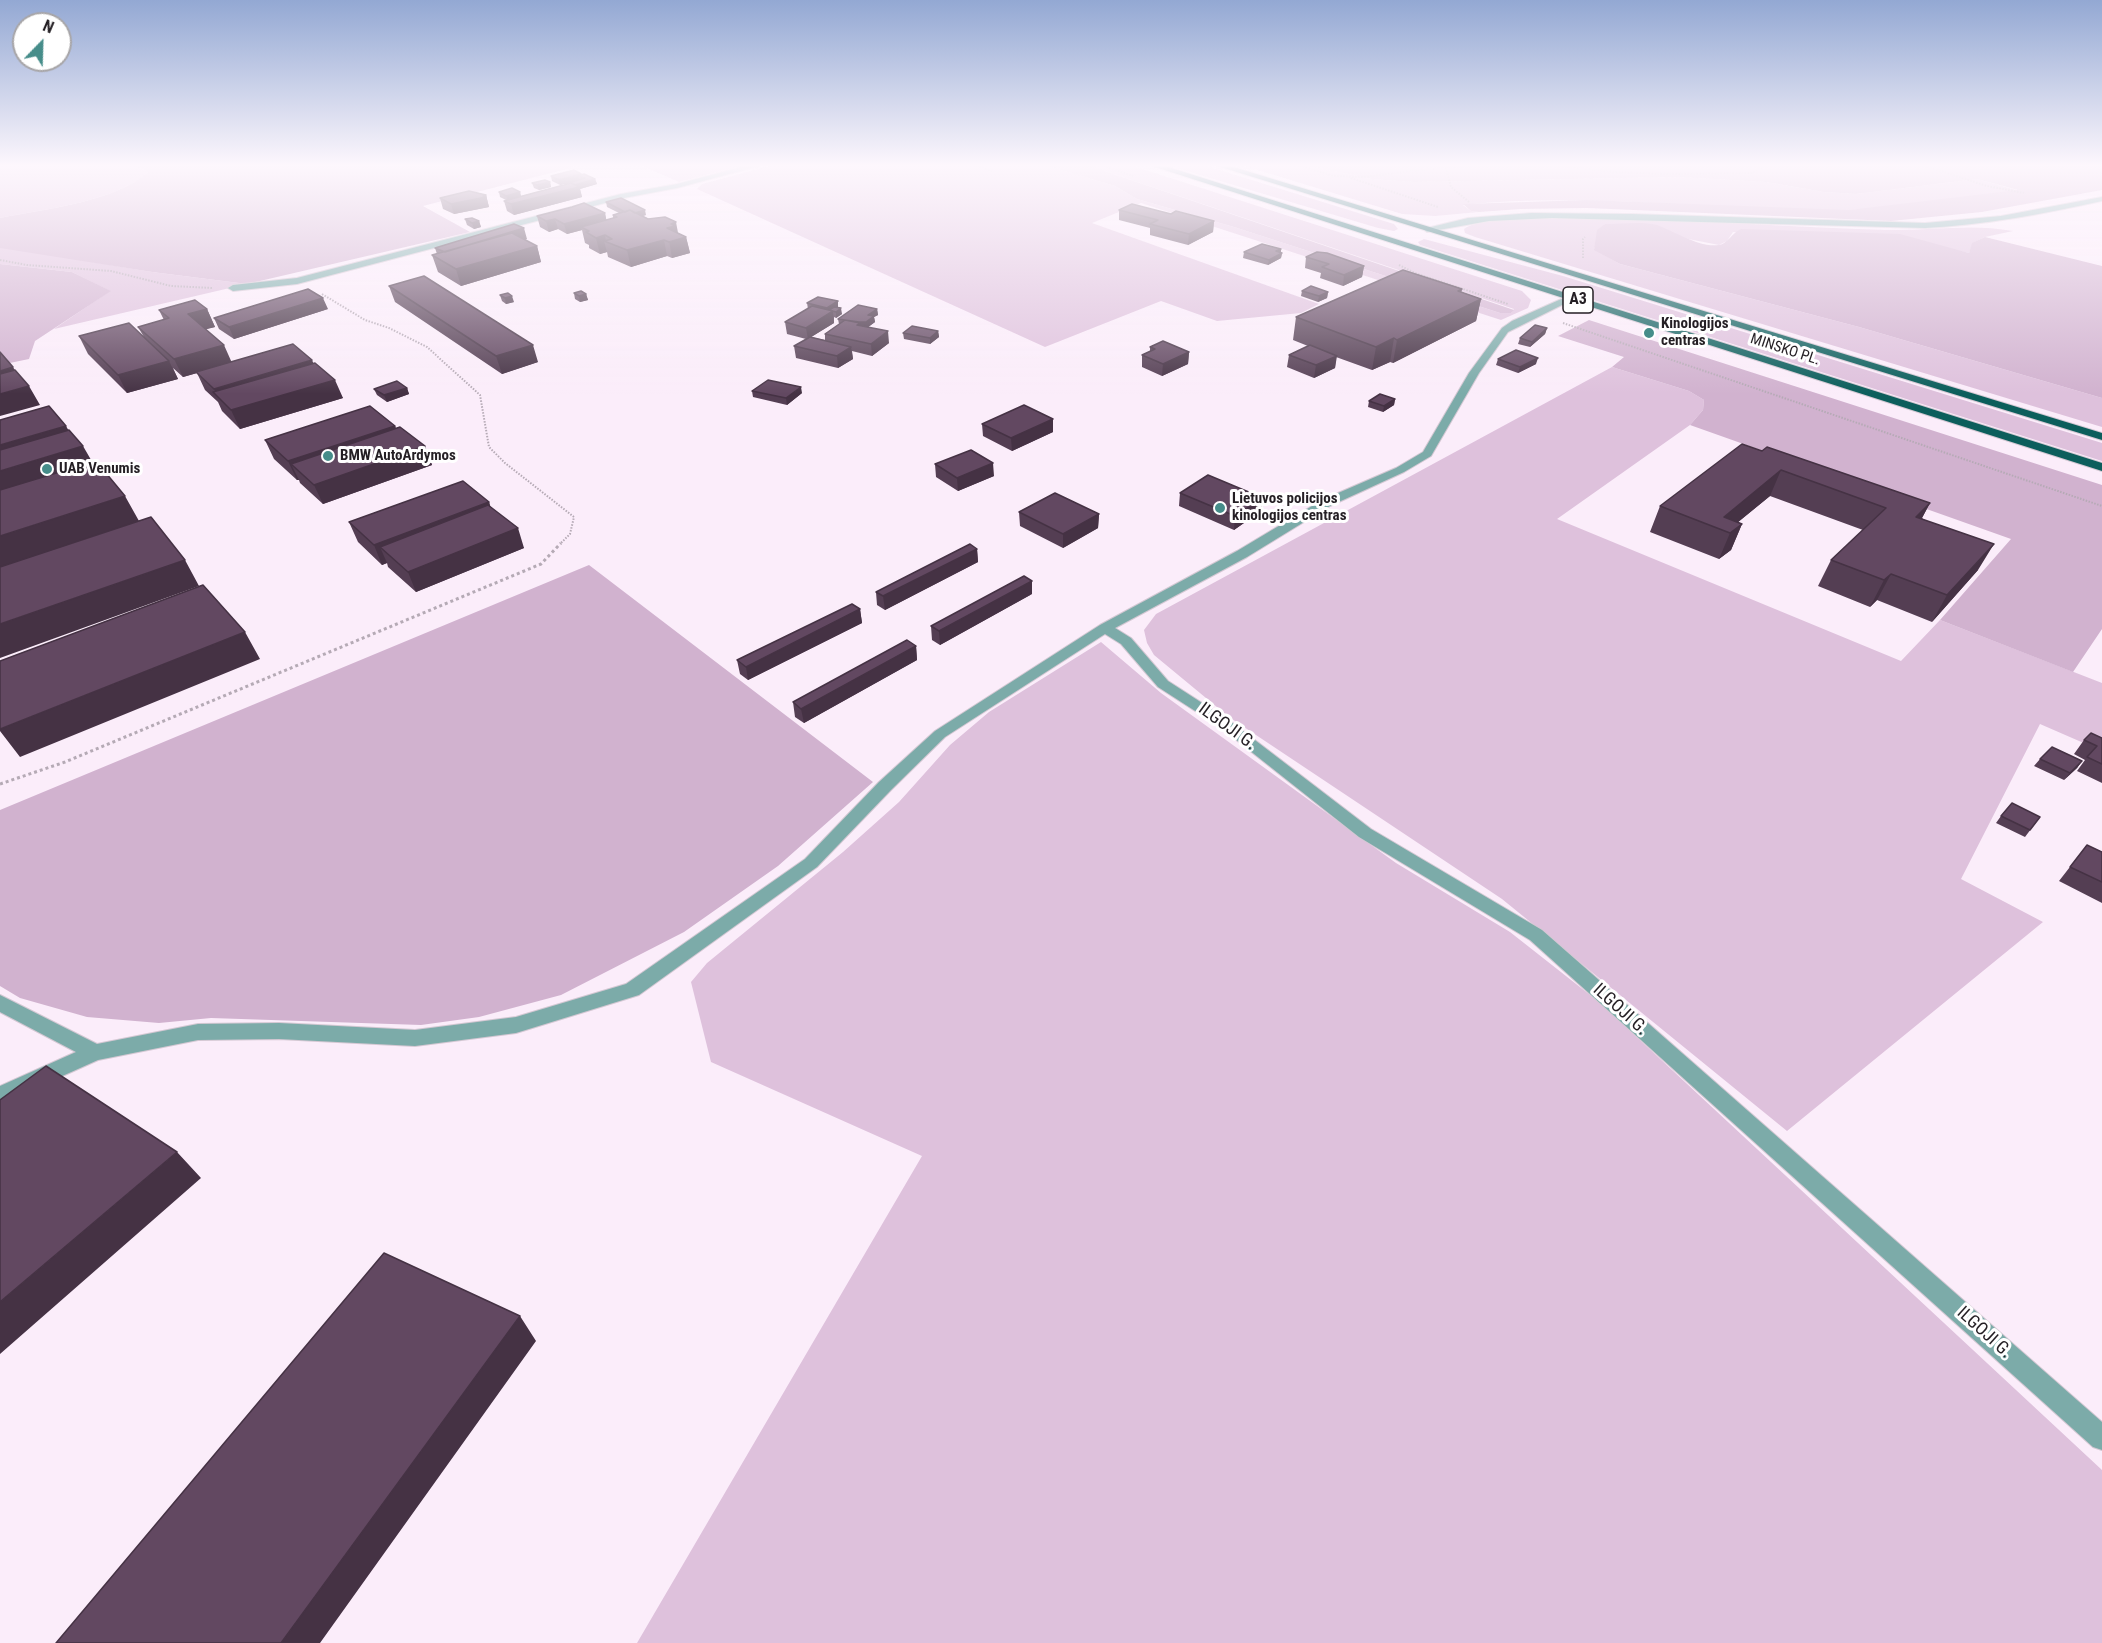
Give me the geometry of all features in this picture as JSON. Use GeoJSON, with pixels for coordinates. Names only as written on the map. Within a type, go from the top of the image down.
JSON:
{"type":"FeatureCollection","features":[{"type":"Feature","properties":{"kind":"highway","name":"MINSKO PL."},"geometry":{"type":"LineString","coordinates":[[1388,241],[2102,467]]}},
{"type":"Feature","properties":{"kind":"highway","name":"MINSKO PL."},"geometry":{"type":"LineString","coordinates":[[1462,241],[2102,437]]}},
{"type":"Feature","properties":{"kind":"street"},"geometry":{"type":"LineString","coordinates":[[234,288],[297,281],[452,241]]}},
{"type":"Feature","properties":{"kind":"street"},"geometry":{"type":"LineString","coordinates":[[0,1095],[95,1052],[198,1032],[279,1031],[415,1038],[516,1025],[632,990],[739,916],[811,862],[885,786],[940,734],[1105,628],[1242,554],[1326,503],[1400,470],[1427,454],[1474,373],[1505,330],[1571,298]]}},
{"type":"Feature","properties":{"kind":"street","name":"ILGOJI G."},"geometry":{"type":"LineString","coordinates":[[1105,628],[1126,640],[1163,684],[1226,724],[1365,833],[1536,935],[2102,1438]]}},
{"type":"Feature","properties":{"kind":"street"},"geometry":{"type":"LineString","coordinates":[[0,1003],[95,1052]]}},
{"type":"Feature","properties":{"kind":"path"},"geometry":{"type":"LineString","coordinates":[[1583,241],[1583,258]]}},
{"type":"Feature","properties":{"kind":"path"},"geometry":{"type":"LineString","coordinates":[[0,261],[111,271],[171,286],[234,288]]}},
{"type":"Feature","properties":{"kind":"path"},"geometry":{"type":"LineString","coordinates":[[0,784],[65,762],[541,564],[570,534],[574,517],[505,463],[489,447],[480,396],[428,347],[389,328],[364,320],[297,281]]}},
{"type":"Feature","properties":{"kind":"path"},"geometry":{"type":"LineString","coordinates":[[1536,314],[2102,506]]}},
{"type":"Feature","properties":{"kind":"shaded area"},"geometry":{"type":"Polygon","coordinates":[[[0,241],[433,241],[247,284],[152,272],[0,248],[0,241]]]}},
{"type":"Feature","properties":{"kind":"shaded area"},"geometry":{"type":"Polygon","coordinates":[[[811,241],[1142,241],[1319,304],[1301,313],[1217,321],[1161,301],[1045,347],[811,241]]]}},
{"type":"Feature","properties":{"kind":"shaded area"},"geometry":{"type":"Polygon","coordinates":[[[1257,241],[1276,241],[1500,313],[1511,313],[1514,309],[1311,241],[1365,241],[1522,291],[1531,300],[1528,308],[1501,320],[1257,241]]]}},
{"type":"Feature","properties":{"kind":"shaded area"},"geometry":{"type":"Polygon","coordinates":[[[1276,241],[1310,241],[1514,310],[1511,313],[1500,313],[1276,241]]]}},
{"type":"Feature","properties":{"kind":"shaded area"},"geometry":{"type":"Polygon","coordinates":[[[1430,241],[1563,276],[2102,443],[2102,461],[1420,245],[1418,242],[1430,241]]]}},
{"type":"Feature","properties":{"kind":"shaded area"},"geometry":{"type":"Polygon","coordinates":[[[1487,241],[1598,241],[1594,249],[1620,264],[1859,327],[2102,398],[2102,427],[1487,241]]]}},
{"type":"Feature","properties":{"kind":"shaded area"},"geometry":{"type":"Polygon","coordinates":[[[1595,241],[1692,241],[1719,245],[1727,241],[1924,241],[1969,253],[1972,243],[1977,241],[2000,241],[2102,266],[2102,398],[1859,327],[1620,264],[1594,250],[1595,241]]]}},
{"type":"Feature","properties":{"kind":"shaded area"},"geometry":{"type":"Polygon","coordinates":[[[1697,241],[1727,241],[1719,245],[1697,241]]]}},
{"type":"Feature","properties":{"kind":"shaded area"},"geometry":{"type":"Polygon","coordinates":[[[1853,241],[1978,241],[1973,243],[1969,253],[1941,247],[1853,241]]]}},
{"type":"Feature","properties":{"kind":"shaded area"},"geometry":{"type":"Polygon","coordinates":[[[0,248],[152,272],[247,284],[54,329],[110,291],[72,272],[0,264],[0,248]]]}},
{"type":"Feature","properties":{"kind":"shaded area"},"geometry":{"type":"Polygon","coordinates":[[[0,264],[72,272],[111,291],[35,341],[29,359],[0,365],[0,264]]]}},
{"type":"Feature","properties":{"kind":"shaded area"},"geometry":{"type":"Polygon","coordinates":[[[1589,320],[2102,485],[2102,629],[2073,672],[1940,620],[2011,539],[1690,425],[1703,410],[1704,400],[1689,391],[1612,367],[1624,357],[1558,336],[1589,320]]]}},
{"type":"Feature","properties":{"kind":"shaded area"},"geometry":{"type":"Polygon","coordinates":[[[1612,367],[1689,391],[1704,400],[1703,410],[1690,425],[1557,519],[1901,661],[1940,620],[2102,683],[2102,751],[2040,724],[1961,879],[2043,922],[1787,1131],[1502,899],[1229,717],[1154,655],[1147,643],[1144,630],[1156,614],[1612,367]]]}},
{"type":"Feature","properties":{"kind":"shaded area"},"geometry":{"type":"Polygon","coordinates":[[[589,565],[873,782],[778,866],[684,932],[561,995],[479,1017],[421,1025],[211,1018],[159,1023],[87,1017],[20,998],[0,986],[0,810],[589,565]]]}},
{"type":"Feature","properties":{"kind":"shaded area"},"geometry":{"type":"Polygon","coordinates":[[[1101,642],[1161,693],[1396,863],[1510,932],[1599,1002],[2102,1470],[2102,1643],[637,1643],[922,1156],[711,1062],[691,982],[707,963],[843,852],[899,802],[950,745],[989,712],[1101,642]]]}},
{"type":"Feature","properties":{"kind":"building"},"geometry":{"type":"Polygon","coordinates":[[[459,241],[482,241],[445,252],[435,248],[459,241]]]}},
{"type":"Feature","properties":{"kind":"building"},"geometry":{"type":"Polygon","coordinates":[[[484,241],[527,241],[537,246],[456,269],[432,255],[484,241]]]}},
{"type":"Feature","properties":{"kind":"building"},"geometry":{"type":"Polygon","coordinates":[[[605,241],[662,241],[627,250],[605,241]]]}},
{"type":"Feature","properties":{"kind":"building"},"geometry":{"type":"Polygon","coordinates":[[[1262,244],[1281,249],[1276,251],[1282,253],[1269,260],[1244,252],[1262,244]]]}},
{"type":"Feature","properties":{"kind":"building"},"geometry":{"type":"Polygon","coordinates":[[[1317,252],[1327,253],[1364,266],[1344,275],[1322,267],[1329,264],[1306,257],[1317,252]]]}},
{"type":"Feature","properties":{"kind":"building"},"geometry":{"type":"Polygon","coordinates":[[[1403,270],[1462,289],[1458,291],[1481,299],[1397,340],[1394,338],[1376,347],[1296,317],[1403,270]]]}},
{"type":"Feature","properties":{"kind":"building"},"geometry":{"type":"Polygon","coordinates":[[[424,276],[533,345],[496,356],[389,286],[424,276]]]}},
{"type":"Feature","properties":{"kind":"building"},"geometry":{"type":"Polygon","coordinates":[[[1311,286],[1328,292],[1319,296],[1302,291],[1311,286]]]}},
{"type":"Feature","properties":{"kind":"building"},"geometry":{"type":"Polygon","coordinates":[[[308,289],[323,298],[229,327],[214,318],[308,289]]]}},
{"type":"Feature","properties":{"kind":"building"},"geometry":{"type":"Polygon","coordinates":[[[581,291],[586,294],[579,296],[574,293],[581,291]]]}},
{"type":"Feature","properties":{"kind":"building"},"geometry":{"type":"Polygon","coordinates":[[[508,293],[512,296],[505,298],[500,295],[508,293]]]}},
{"type":"Feature","properties":{"kind":"building"},"geometry":{"type":"Polygon","coordinates":[[[818,297],[838,301],[827,308],[807,303],[818,297]]]}},
{"type":"Feature","properties":{"kind":"building"},"geometry":{"type":"Polygon","coordinates":[[[195,300],[207,309],[188,314],[224,345],[174,359],[138,327],[169,318],[159,310],[195,300]]]}},
{"type":"Feature","properties":{"kind":"building"},"geometry":{"type":"Polygon","coordinates":[[[858,305],[877,309],[868,315],[874,316],[866,322],[838,319],[858,305]]]}},
{"type":"Feature","properties":{"kind":"building"},"geometry":{"type":"Polygon","coordinates":[[[812,306],[833,311],[806,328],[785,322],[812,306]]]}},
{"type":"Feature","properties":{"kind":"building"},"geometry":{"type":"Polygon","coordinates":[[[834,307],[841,308],[836,312],[829,310],[834,307]]]}},
{"type":"Feature","properties":{"kind":"building"},"geometry":{"type":"Polygon","coordinates":[[[845,320],[860,323],[857,325],[888,331],[871,344],[825,334],[845,320]]]}},
{"type":"Feature","properties":{"kind":"building"},"geometry":{"type":"Polygon","coordinates":[[[129,323],[169,361],[118,375],[79,336],[129,323]]]}},
{"type":"Feature","properties":{"kind":"building"},"geometry":{"type":"Polygon","coordinates":[[[1535,325],[1547,328],[1532,342],[1520,338],[1535,325]]]}},
{"type":"Feature","properties":{"kind":"building"},"geometry":{"type":"Polygon","coordinates":[[[912,326],[938,331],[930,338],[903,333],[912,326]]]}},
{"type":"Feature","properties":{"kind":"building"},"geometry":{"type":"Polygon","coordinates":[[[810,337],[851,347],[837,356],[794,346],[810,337]]]}},
{"type":"Feature","properties":{"kind":"building"},"geometry":{"type":"Polygon","coordinates":[[[1163,341],[1189,352],[1163,364],[1142,355],[1155,349],[1150,347],[1163,341]]]}},
{"type":"Feature","properties":{"kind":"building"},"geometry":{"type":"Polygon","coordinates":[[[293,344],[312,360],[214,389],[196,372],[293,344]]]}},
{"type":"Feature","properties":{"kind":"building"},"geometry":{"type":"Polygon","coordinates":[[[1310,345],[1337,356],[1316,365],[1289,355],[1310,345]]]}},
{"type":"Feature","properties":{"kind":"building"},"geometry":{"type":"Polygon","coordinates":[[[1516,350],[1538,358],[1520,367],[1498,359],[1516,350]]]}},
{"type":"Feature","properties":{"kind":"building"},"geometry":{"type":"Polygon","coordinates":[[[0,352],[13,367],[0,371],[0,352]]]}},
{"type":"Feature","properties":{"kind":"building"},"geometry":{"type":"Polygon","coordinates":[[[315,363],[335,380],[231,410],[213,392],[315,363]]]}},
{"type":"Feature","properties":{"kind":"building"},"geometry":{"type":"Polygon","coordinates":[[[15,370],[29,386],[0,394],[0,374],[15,370]]]}},
{"type":"Feature","properties":{"kind":"building"},"geometry":{"type":"Polygon","coordinates":[[[768,380],[801,387],[786,398],[752,391],[768,380]]]}},
{"type":"Feature","properties":{"kind":"building"},"geometry":{"type":"Polygon","coordinates":[[[397,381],[407,388],[384,395],[374,389],[397,381]]]}},
{"type":"Feature","properties":{"kind":"building"},"geometry":{"type":"Polygon","coordinates":[[[1380,394],[1395,399],[1384,406],[1369,401],[1380,394]]]}},
{"type":"Feature","properties":{"kind":"building"},"geometry":{"type":"Polygon","coordinates":[[[1024,405],[1053,419],[1011,438],[982,424],[1024,405]]]}},
{"type":"Feature","properties":{"kind":"building"},"geometry":{"type":"Polygon","coordinates":[[[49,406],[66,426],[0,445],[0,420],[49,406]]]}},
{"type":"Feature","properties":{"kind":"building"},"geometry":{"type":"Polygon","coordinates":[[[370,406],[395,426],[288,461],[265,440],[370,406]]]}},
{"type":"Feature","properties":{"kind":"building"},"geometry":{"type":"Polygon","coordinates":[[[400,427],[425,446],[314,485],[291,464],[400,427]]]}},
{"type":"Feature","properties":{"kind":"building"},"geometry":{"type":"Polygon","coordinates":[[[69,430],[83,446],[0,471],[0,450],[69,430]]]}},
{"type":"Feature","properties":{"kind":"building"},"geometry":{"type":"Polygon","coordinates":[[[1742,444],[1762,451],[1767,447],[1930,503],[1916,517],[1994,544],[1947,595],[1891,574],[1884,580],[1831,560],[1886,508],[1781,470],[1724,517],[1742,524],[1730,533],[1660,506],[1742,444]]]}},
{"type":"Feature","properties":{"kind":"building"},"geometry":{"type":"Polygon","coordinates":[[[971,450],[993,463],[957,478],[935,464],[971,450]]]}},
{"type":"Feature","properties":{"kind":"building"},"geometry":{"type":"Polygon","coordinates":[[[96,461],[125,496],[0,536],[0,490],[96,461]]]}},
{"type":"Feature","properties":{"kind":"building"},"geometry":{"type":"Polygon","coordinates":[[[1208,475],[1263,498],[1235,516],[1180,493],[1208,475]]]}},
{"type":"Feature","properties":{"kind":"building"},"geometry":{"type":"Polygon","coordinates":[[[463,481],[489,502],[374,545],[349,522],[463,481]]]}},
{"type":"Feature","properties":{"kind":"building"},"geometry":{"type":"Polygon","coordinates":[[[1055,493],[1099,514],[1063,534],[1019,512],[1055,493]]]}},
{"type":"Feature","properties":{"kind":"building"},"geometry":{"type":"Polygon","coordinates":[[[488,505],[518,528],[408,572],[380,547],[488,505]]]}},
{"type":"Feature","properties":{"kind":"building"},"geometry":{"type":"Polygon","coordinates":[[[151,517],[185,560],[0,624],[0,567],[151,517]]]}},
{"type":"Feature","properties":{"kind":"building"},"geometry":{"type":"Polygon","coordinates":[[[970,544],[977,549],[883,596],[876,592],[970,544]]]}},
{"type":"Feature","properties":{"kind":"building"},"geometry":{"type":"Polygon","coordinates":[[[1024,576],[1032,581],[939,631],[931,626],[1024,576]]]}},
{"type":"Feature","properties":{"kind":"building"},"geometry":{"type":"Polygon","coordinates":[[[203,585],[245,632],[0,729],[0,661],[203,585]]]}},
{"type":"Feature","properties":{"kind":"building"},"geometry":{"type":"Polygon","coordinates":[[[852,604],[860,609],[746,667],[737,660],[852,604]]]}},
{"type":"Feature","properties":{"kind":"building"},"geometry":{"type":"Polygon","coordinates":[[[907,640],[916,646],[801,709],[793,702],[907,640]]]}},
{"type":"Feature","properties":{"kind":"building"},"geometry":{"type":"Polygon","coordinates":[[[2091,733],[2102,738],[2102,764],[2087,757],[2097,746],[2084,740],[2091,733]]]}},
{"type":"Feature","properties":{"kind":"building"},"geometry":{"type":"Polygon","coordinates":[[[2052,747],[2082,761],[2070,773],[2040,759],[2052,747]]]}},
{"type":"Feature","properties":{"kind":"building"},"geometry":{"type":"Polygon","coordinates":[[[2012,803],[2040,817],[2030,830],[2001,816],[2012,803]]]}},
{"type":"Feature","properties":{"kind":"building"},"geometry":{"type":"Polygon","coordinates":[[[2087,845],[2102,852],[2102,882],[2070,867],[2087,845]]]}},
{"type":"Feature","properties":{"kind":"building"},"geometry":{"type":"Polygon","coordinates":[[[46,1066],[177,1152],[0,1302],[0,1100],[46,1066]]]}},
{"type":"Feature","properties":{"kind":"building"},"geometry":{"type":"Polygon","coordinates":[[[384,1253],[520,1316],[281,1643],[56,1643],[384,1253]]]}},
{"type":"Feature","properties":{"kind":"place","name":"Kinologijos centras"},"geometry":{"type":"Point","coordinates":[1649,333]}},
{"type":"Feature","properties":{"kind":"place","name":"BMW AutoArdymos"},"geometry":{"type":"Point","coordinates":[328,456]}},
{"type":"Feature","properties":{"kind":"place","name":"UAB Venumis"},"geometry":{"type":"Point","coordinates":[47,469]}},
{"type":"Feature","properties":{"kind":"place","name":"Lietuvos policijos kinologijos centras"},"geometry":{"type":"Point","coordinates":[1220,508]}}]}
